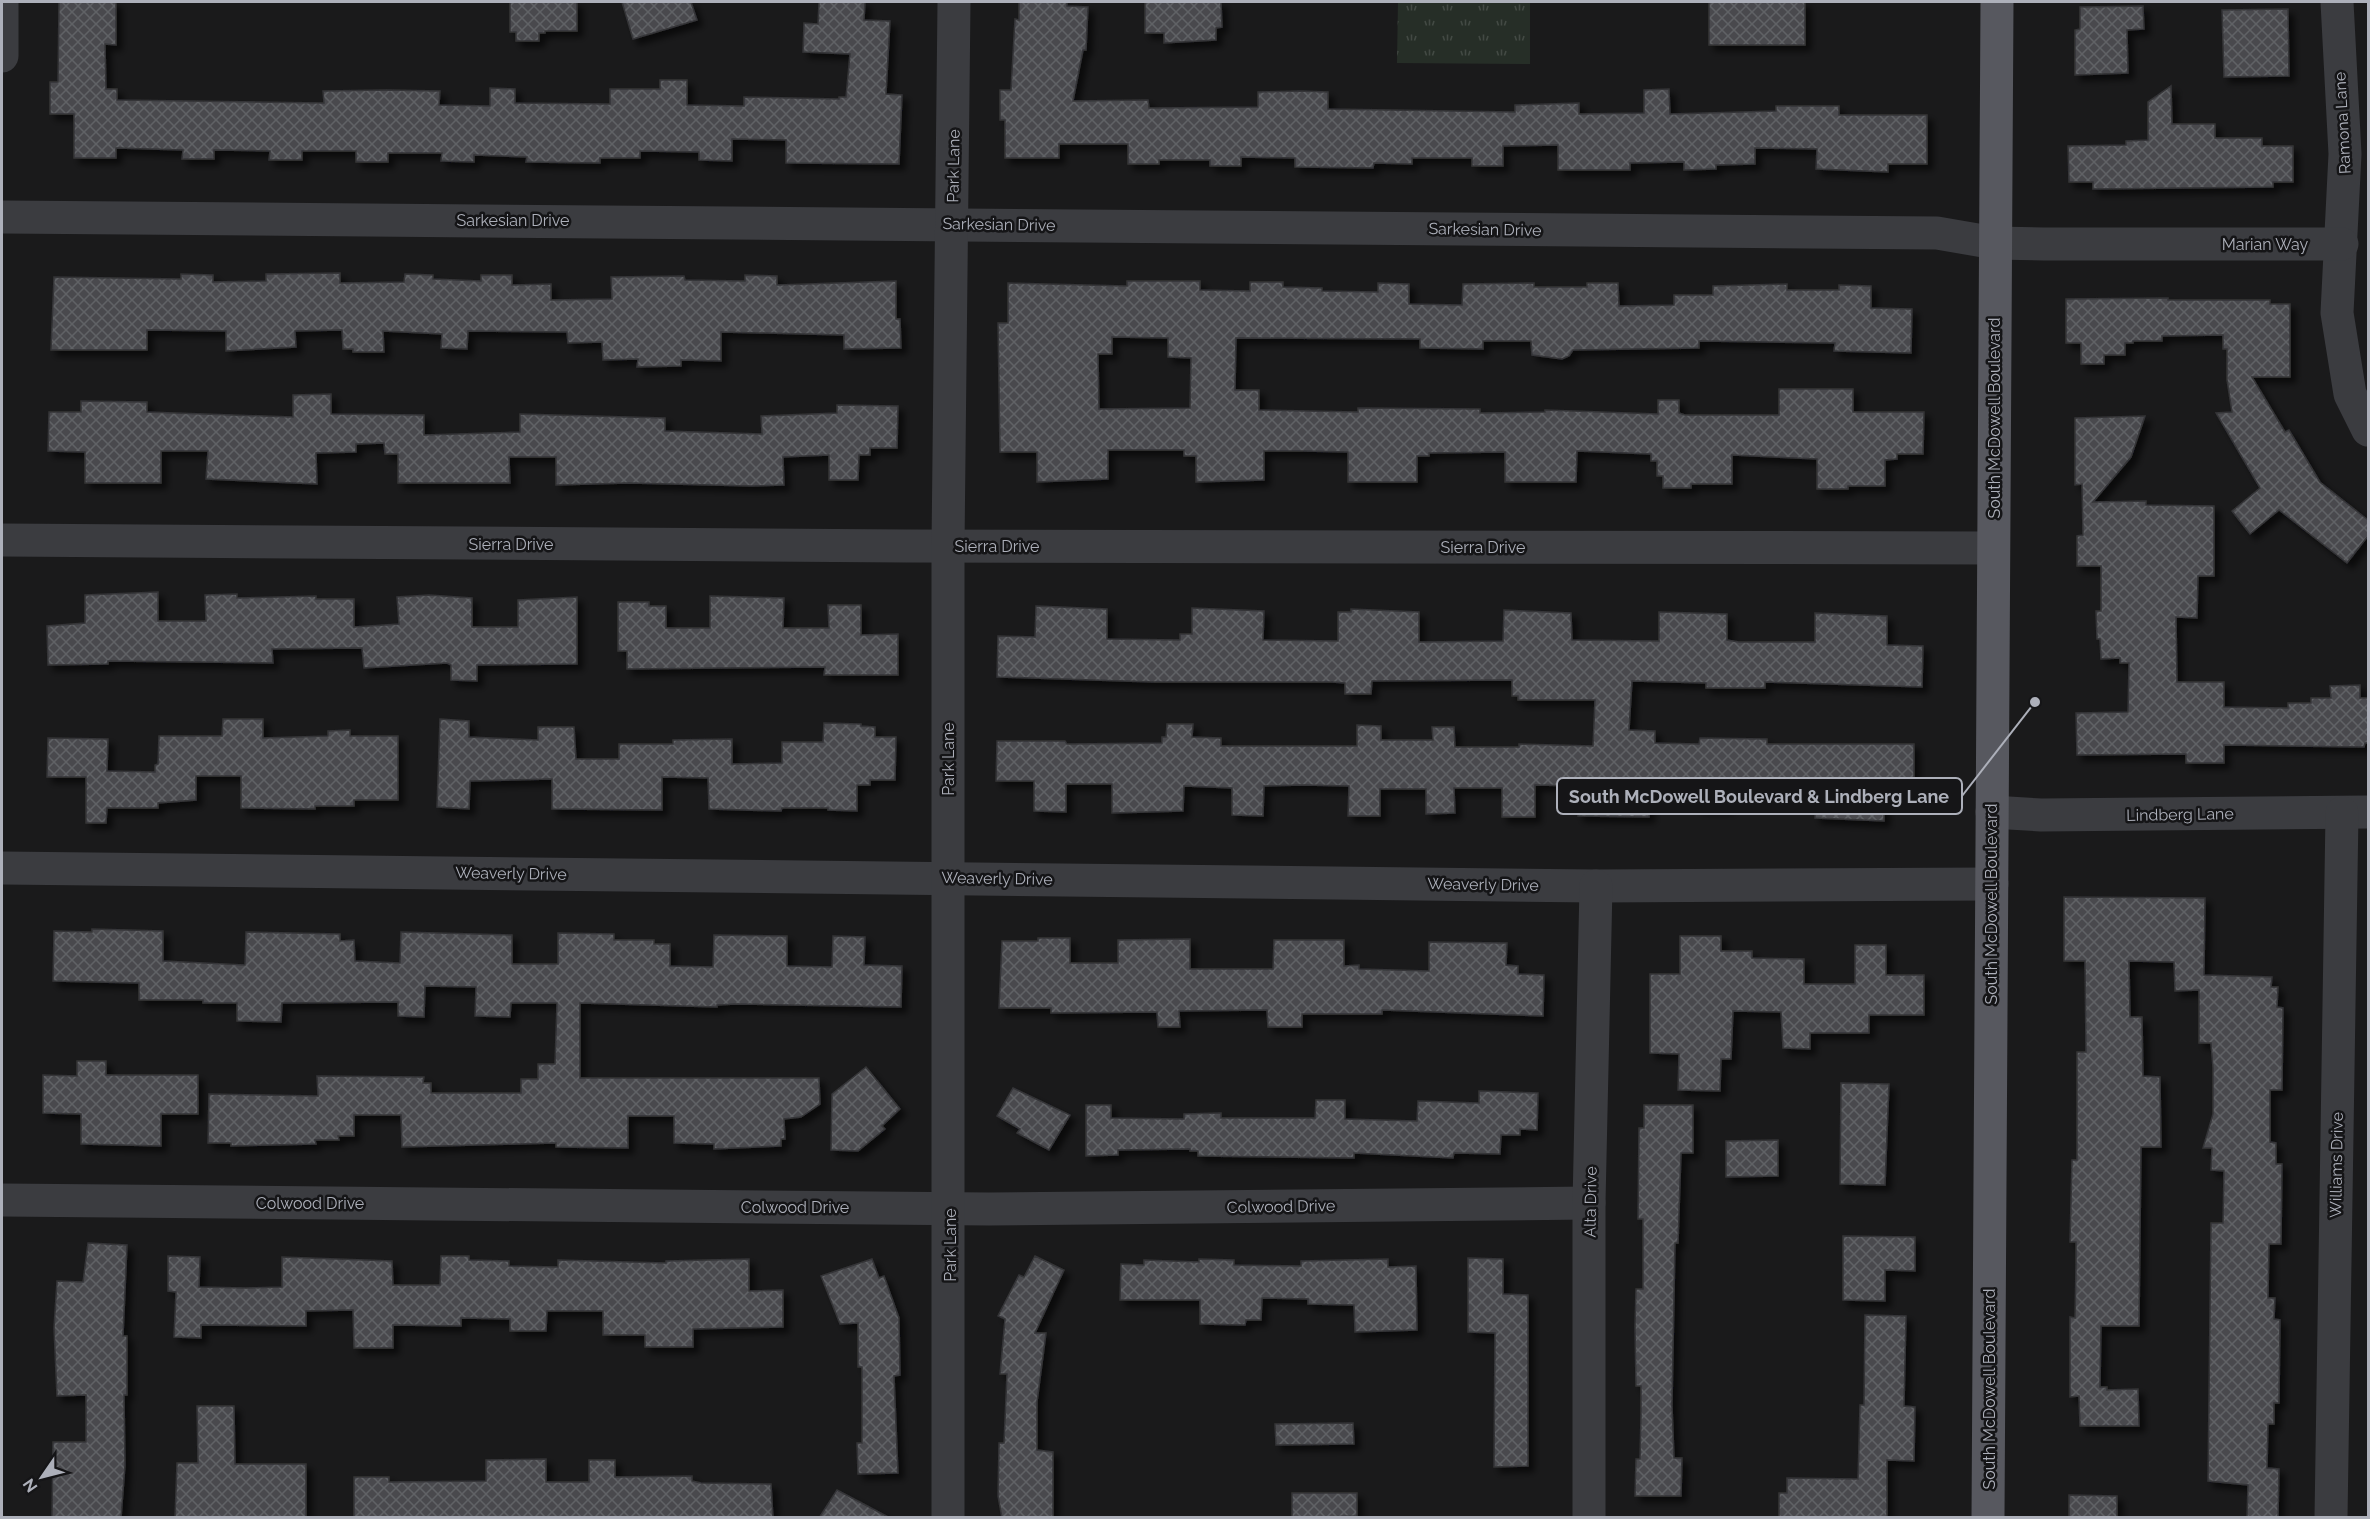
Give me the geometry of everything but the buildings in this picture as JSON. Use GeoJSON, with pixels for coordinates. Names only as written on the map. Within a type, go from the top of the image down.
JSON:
{"type":"FeatureCollection","features":[{"type":"Feature","properties":{"kind":"main road","name":"South McDowell Boulevard"},"geometry":{"type":"LineString","coordinates":[[1988,1518],[1996,2]]}},
{"type":"Feature","properties":{"kind":"street"},"geometry":{"type":"LineString","coordinates":[[2,2],[2,56]]}},
{"type":"Feature","properties":{"kind":"street","name":"Park Lane"},"geometry":{"type":"LineString","coordinates":[[948,1518],[950,1209],[948,546],[954,2]]}},
{"type":"Feature","properties":{"kind":"street","name":"Ramona Lane"},"geometry":{"type":"LineString","coordinates":[[2337,2],[2345,154],[2342,244]]}},
{"type":"Feature","properties":{"kind":"street","name":"Sarkesian Drive"},"geometry":{"type":"LineString","coordinates":[[2,217],[1946,234],[1995,243]]}},
{"type":"Feature","properties":{"kind":"street","name":"Marian Way"},"geometry":{"type":"LineString","coordinates":[[1995,243],[2342,244]]}},
{"type":"Feature","properties":{"kind":"street"},"geometry":{"type":"LineString","coordinates":[[2342,244],[2337,312],[2350,394],[2368,430]]}},
{"type":"Feature","properties":{"kind":"street","name":"Sierra Drive"},"geometry":{"type":"LineString","coordinates":[[2,540],[948,546],[1994,548]]}},
{"type":"Feature","properties":{"kind":"street","name":"Lindberg Lane"},"geometry":{"type":"LineString","coordinates":[[1992,812],[2041,815],[2355,812]]}},
{"type":"Feature","properties":{"kind":"street","name":"Williams Drive"},"geometry":{"type":"LineString","coordinates":[[2331,1518],[2355,812]]}},
{"type":"Feature","properties":{"kind":"street","name":"Weaverly Drive"},"geometry":{"type":"LineString","coordinates":[[2,868],[1596,886],[1992,884]]}},
{"type":"Feature","properties":{"kind":"street","name":"Alta Drive"},"geometry":{"type":"LineString","coordinates":[[1589,1518],[1589,1203],[1596,886]]}},
{"type":"Feature","properties":{"kind":"street","name":"Colwood Drive"},"geometry":{"type":"LineString","coordinates":[[2,1200],[950,1209],[1589,1203]]}},
{"type":"Feature","properties":{"kind":"green space"},"geometry":{"type":"Polygon","coordinates":[[[1398,2],[1530,2],[1530,64],[1397,63],[1398,2]]]}},
{"type":"Feature","properties":{"kind":"place","name":"South McDowell Boulevard & Lindberg Lane"},"geometry":{"type":"Point","coordinates":[2035,702]}}]}
